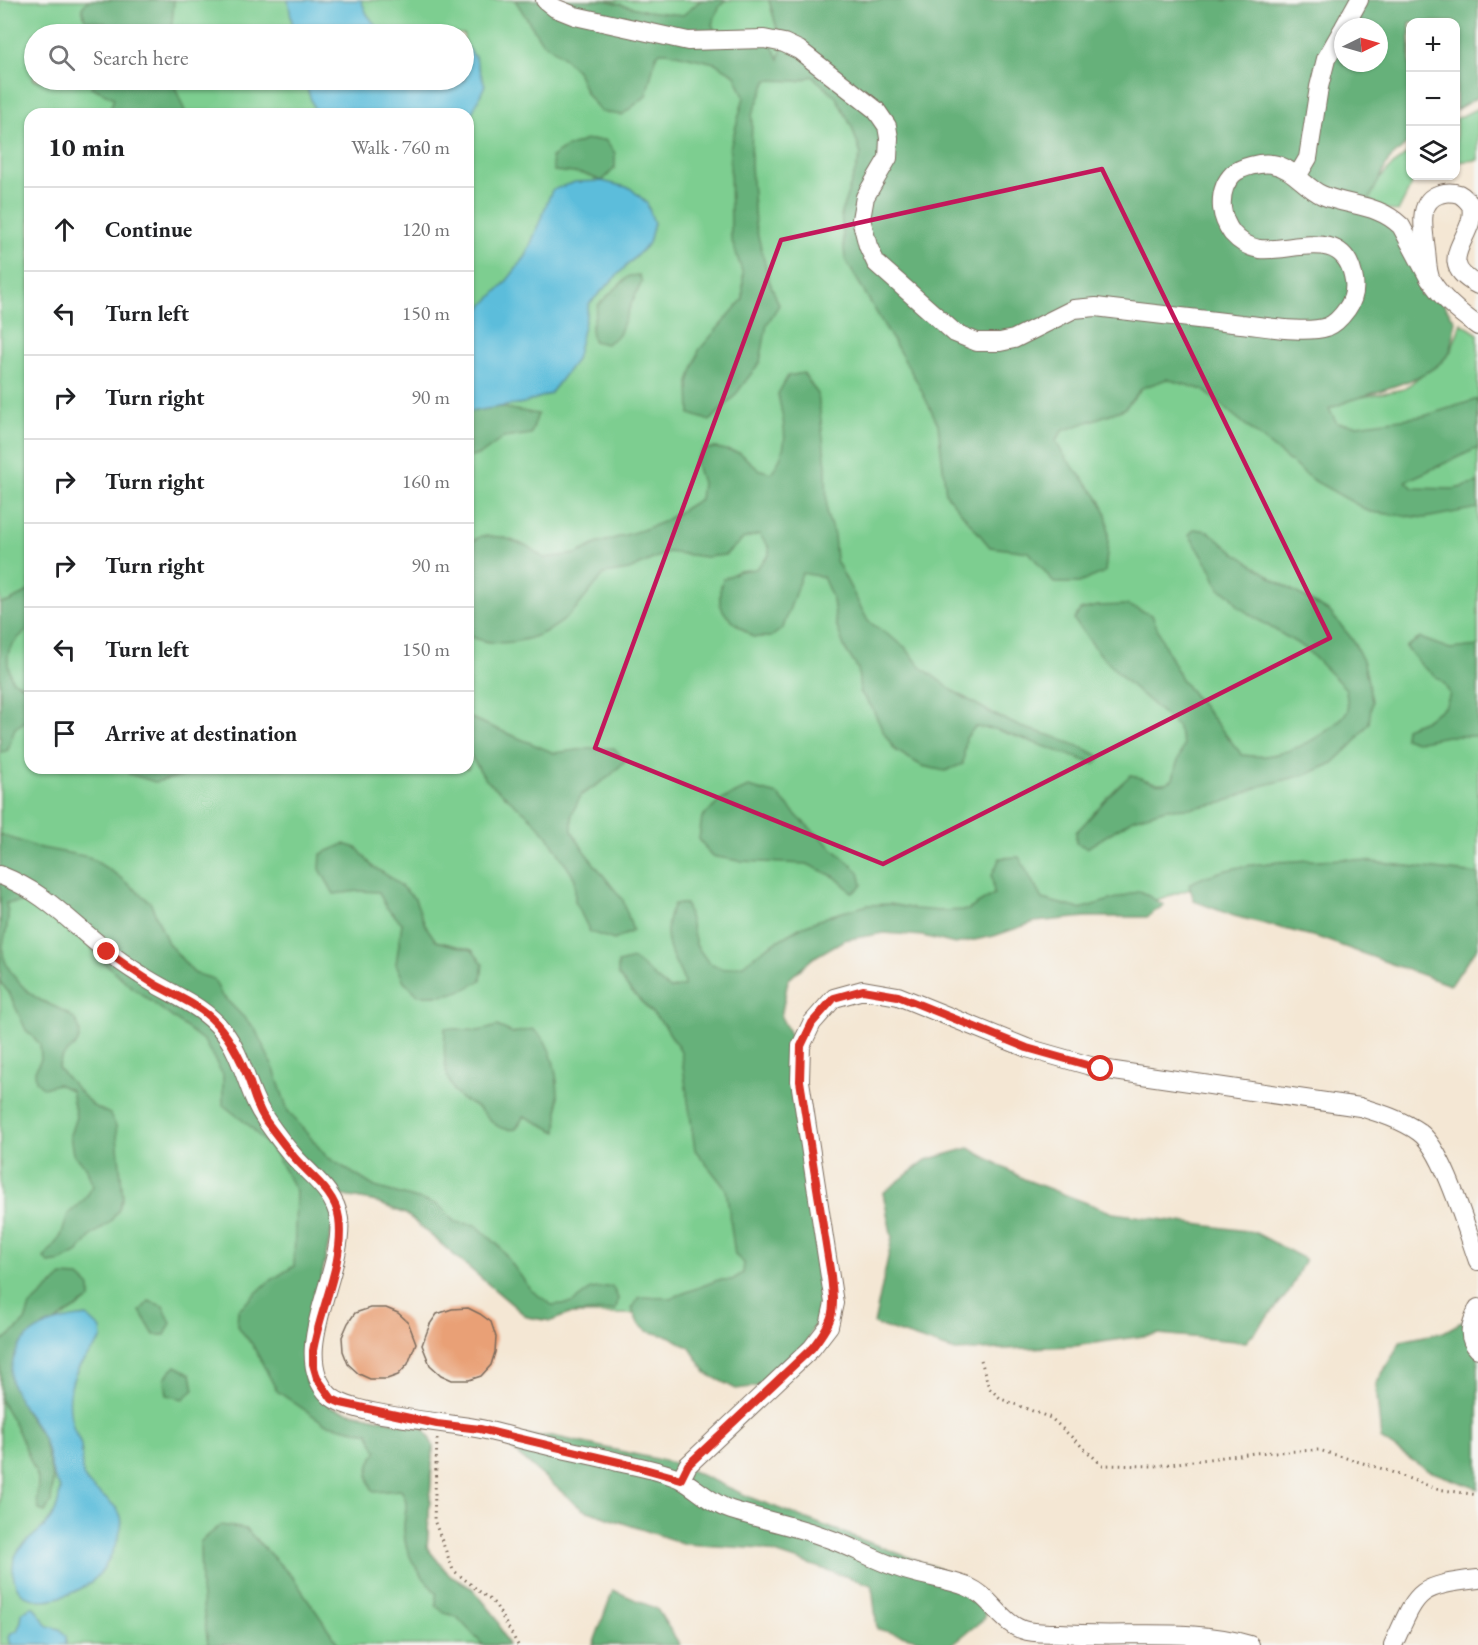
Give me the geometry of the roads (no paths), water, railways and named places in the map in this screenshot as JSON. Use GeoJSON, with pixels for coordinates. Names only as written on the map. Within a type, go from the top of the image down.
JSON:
{"type":"FeatureCollection","features":[{"type":"Feature","properties":{"kind":"street"},"geometry":{"type":"LineString","coordinates":[[545,0],[555,8],[575,16],[688,41],[764,39],[784,43],[799,50],[841,81],[876,110],[887,126],[890,138],[888,158],[866,197],[861,219],[867,246],[876,263],[955,333],[977,342],[1000,342],[1014,339],[1074,309],[1096,307],[1286,329],[1327,327],[1340,318],[1351,303],[1355,288],[1353,273],[1346,259],[1335,249],[1319,245],[1257,249],[1240,242],[1227,227],[1222,209],[1223,189],[1233,174],[1251,166],[1272,164],[1298,175],[1322,195],[1367,206],[1394,219],[1401,226],[1430,280],[1453,306],[1478,326]]}},
{"type":"Feature","properties":{"kind":"street"},"geometry":{"type":"LineString","coordinates":[[1349,18],[1359,0]]}},
{"type":"Feature","properties":{"kind":"street"},"geometry":{"type":"LineString","coordinates":[[1298,175],[1308,158],[1319,87],[1326,59],[1334,45]]}},
{"type":"Feature","properties":{"kind":"street"},"geometry":{"type":"LineString","coordinates":[[1430,280],[1423,215],[1426,204],[1437,195],[1447,192],[1460,194],[1470,204],[1474,214],[1473,227],[1460,250],[1457,261],[1460,271],[1468,280],[1478,285]]}},
{"type":"Feature","properties":{"kind":"street"},"geometry":{"type":"LineString","coordinates":[[0,875],[24,884],[46,898],[107,952],[209,1016],[234,1046],[265,1119],[294,1157],[326,1190],[338,1214],[339,1234],[334,1266],[320,1316],[313,1351],[313,1364],[317,1378],[332,1399],[341,1403],[437,1424],[480,1429],[681,1479],[707,1499],[728,1509],[788,1524],[830,1538],[897,1568],[969,1587],[981,1593],[1008,1620],[1025,1631],[1197,1636],[1250,1645]]}},
{"type":"Feature","properties":{"kind":"street"},"geometry":{"type":"LineString","coordinates":[[681,1479],[688,1465],[812,1348],[829,1326],[834,1303],[832,1285],[799,1063],[801,1046],[812,1023],[834,998],[863,990],[898,996],[1027,1048],[1101,1069],[1360,1107],[1386,1115],[1421,1133],[1437,1156],[1457,1200],[1478,1261]]}},
{"type":"Feature","properties":{"kind":"street"},"geometry":{"type":"LineString","coordinates":[[1478,1308],[1470,1333],[1470,1339],[1478,1349]]}},
{"type":"Feature","properties":{"kind":"street"},"geometry":{"type":"LineString","coordinates":[[1393,1645],[1408,1613],[1422,1592],[1442,1583],[1478,1579]]}},
{"type":"Feature","properties":{"kind":"water"},"geometry":{"type":"Polygon","coordinates":[[[288,0],[361,0],[375,24],[292,24],[288,0]]]}},
{"type":"Feature","properties":{"kind":"water"},"geometry":{"type":"Polygon","coordinates":[[[474,56],[485,85],[474,109],[314,108],[308,90],[474,90],[474,56]]]}},
{"type":"Feature","properties":{"kind":"water"},"geometry":{"type":"Polygon","coordinates":[[[602,181],[630,188],[647,203],[654,223],[649,243],[589,304],[576,360],[550,394],[524,403],[474,411],[474,315],[505,283],[526,256],[552,190],[575,182],[602,181]]]}},
{"type":"Feature","properties":{"kind":"water"},"geometry":{"type":"Polygon","coordinates":[[[87,1316],[101,1329],[102,1338],[81,1363],[75,1374],[71,1389],[70,1413],[81,1446],[84,1477],[119,1511],[121,1530],[108,1561],[93,1580],[66,1595],[46,1600],[36,1599],[27,1597],[15,1583],[14,1562],[16,1554],[46,1525],[53,1515],[58,1504],[60,1488],[53,1475],[42,1436],[15,1391],[11,1381],[11,1369],[17,1350],[32,1333],[53,1323],[87,1316]]]}},
{"type":"Feature","properties":{"kind":"water"},"geometry":{"type":"Polygon","coordinates":[[[34,1607],[48,1626],[60,1629],[66,1636],[66,1645],[11,1645],[9,1638],[11,1633],[17,1631],[22,1613],[34,1607]]]}}]}
